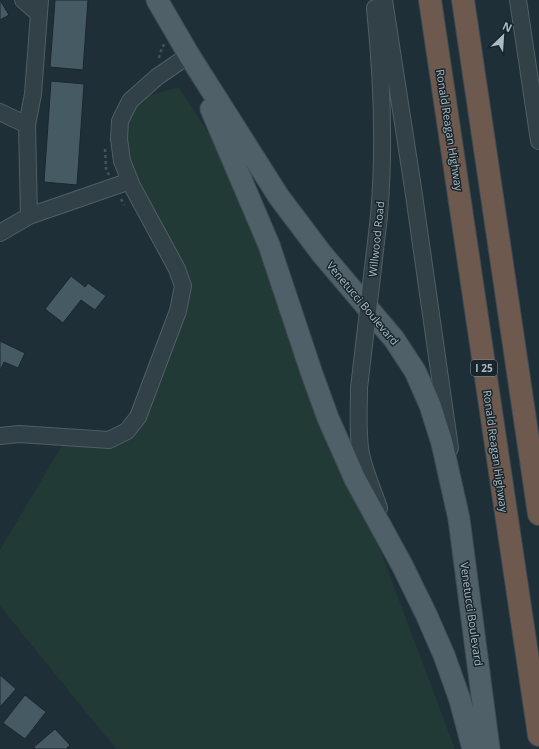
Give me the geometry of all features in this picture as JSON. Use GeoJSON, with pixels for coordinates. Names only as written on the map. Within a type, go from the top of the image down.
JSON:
{"type":"FeatureCollection","features":[{"type":"Feature","properties":{"kind":"highway","name":"Ronald Reagan Highway"},"geometry":{"type":"LineString","coordinates":[[430,0],[539,735]]}},
{"type":"Feature","properties":{"kind":"highway"},"geometry":{"type":"LineString","coordinates":[[463,0],[539,514]]}},
{"type":"Feature","properties":{"kind":"main road","name":"Venetucci Boulevard"},"geometry":{"type":"LineString","coordinates":[[157,0],[189,55],[279,197],[322,254],[394,338],[414,371],[430,405],[442,443],[459,519],[489,749]]}},
{"type":"Feature","properties":{"kind":"main road","name":"Venetucci Boulevard"},"geometry":{"type":"LineString","coordinates":[[189,55],[269,245],[328,418],[355,479],[426,614],[444,655],[460,700],[474,749]]}},
{"type":"Feature","properties":{"kind":"street"},"geometry":{"type":"LineString","coordinates":[[23,0],[40,7],[33,94],[27,125],[29,216]]}},
{"type":"Feature","properties":{"kind":"street","name":"Willwood Road"},"geometry":{"type":"LineString","coordinates":[[374,0],[380,65],[382,181],[359,388],[358,428],[361,454],[366,473],[402,566]]}},
{"type":"Feature","properties":{"kind":"street"},"geometry":{"type":"LineString","coordinates":[[384,0],[446,418],[459,519]]}},
{"type":"Feature","properties":{"kind":"street"},"geometry":{"type":"LineString","coordinates":[[518,0],[539,141]]}},
{"type":"Feature","properties":{"kind":"street"},"geometry":{"type":"LineString","coordinates":[[0,436],[19,434],[109,440],[127,431],[138,417],[178,311],[183,286],[178,269],[130,180],[122,161],[119,139],[120,121],[130,102],[157,77],[189,55]]}},
{"type":"Feature","properties":{"kind":"street"},"geometry":{"type":"LineString","coordinates":[[0,112],[27,125]]}},
{"type":"Feature","properties":{"kind":"street"},"geometry":{"type":"LineString","coordinates":[[0,234],[29,216],[130,180]]}},
{"type":"Feature","properties":{"kind":"green space"},"geometry":{"type":"Polygon","coordinates":[[[179,87],[244,188],[455,749],[116,749],[0,606],[0,550],[67,437],[109,440],[138,417],[178,311],[177,269],[122,161],[130,101],[179,87]]]}},
{"type":"Feature","properties":{"kind":"building"},"geometry":{"type":"Polygon","coordinates":[[[0,0],[9,15],[0,20],[0,0]]]}},
{"type":"Feature","properties":{"kind":"building"},"geometry":{"type":"Polygon","coordinates":[[[55,0],[88,0],[83,70],[50,67],[55,0]]]}},
{"type":"Feature","properties":{"kind":"building"},"geometry":{"type":"Polygon","coordinates":[[[51,81],[84,84],[77,185],[44,182],[51,81]]]}},
{"type":"Feature","properties":{"kind":"building"},"geometry":{"type":"Polygon","coordinates":[[[71,276],[85,287],[88,283],[106,296],[95,310],[81,300],[63,323],[45,309],[71,276]]]}},
{"type":"Feature","properties":{"kind":"building"},"geometry":{"type":"Polygon","coordinates":[[[0,341],[25,353],[18,368],[4,362],[0,371],[0,341]]]}},
{"type":"Feature","properties":{"kind":"building"},"geometry":{"type":"Polygon","coordinates":[[[0,675],[16,689],[0,707],[0,675]]]}},
{"type":"Feature","properties":{"kind":"building"},"geometry":{"type":"Polygon","coordinates":[[[25,695],[46,712],[25,739],[3,723],[25,695]]]}},
{"type":"Feature","properties":{"kind":"building"},"geometry":{"type":"Polygon","coordinates":[[[55,729],[70,745],[66,749],[36,749],[34,747],[55,729]]]}}]}
